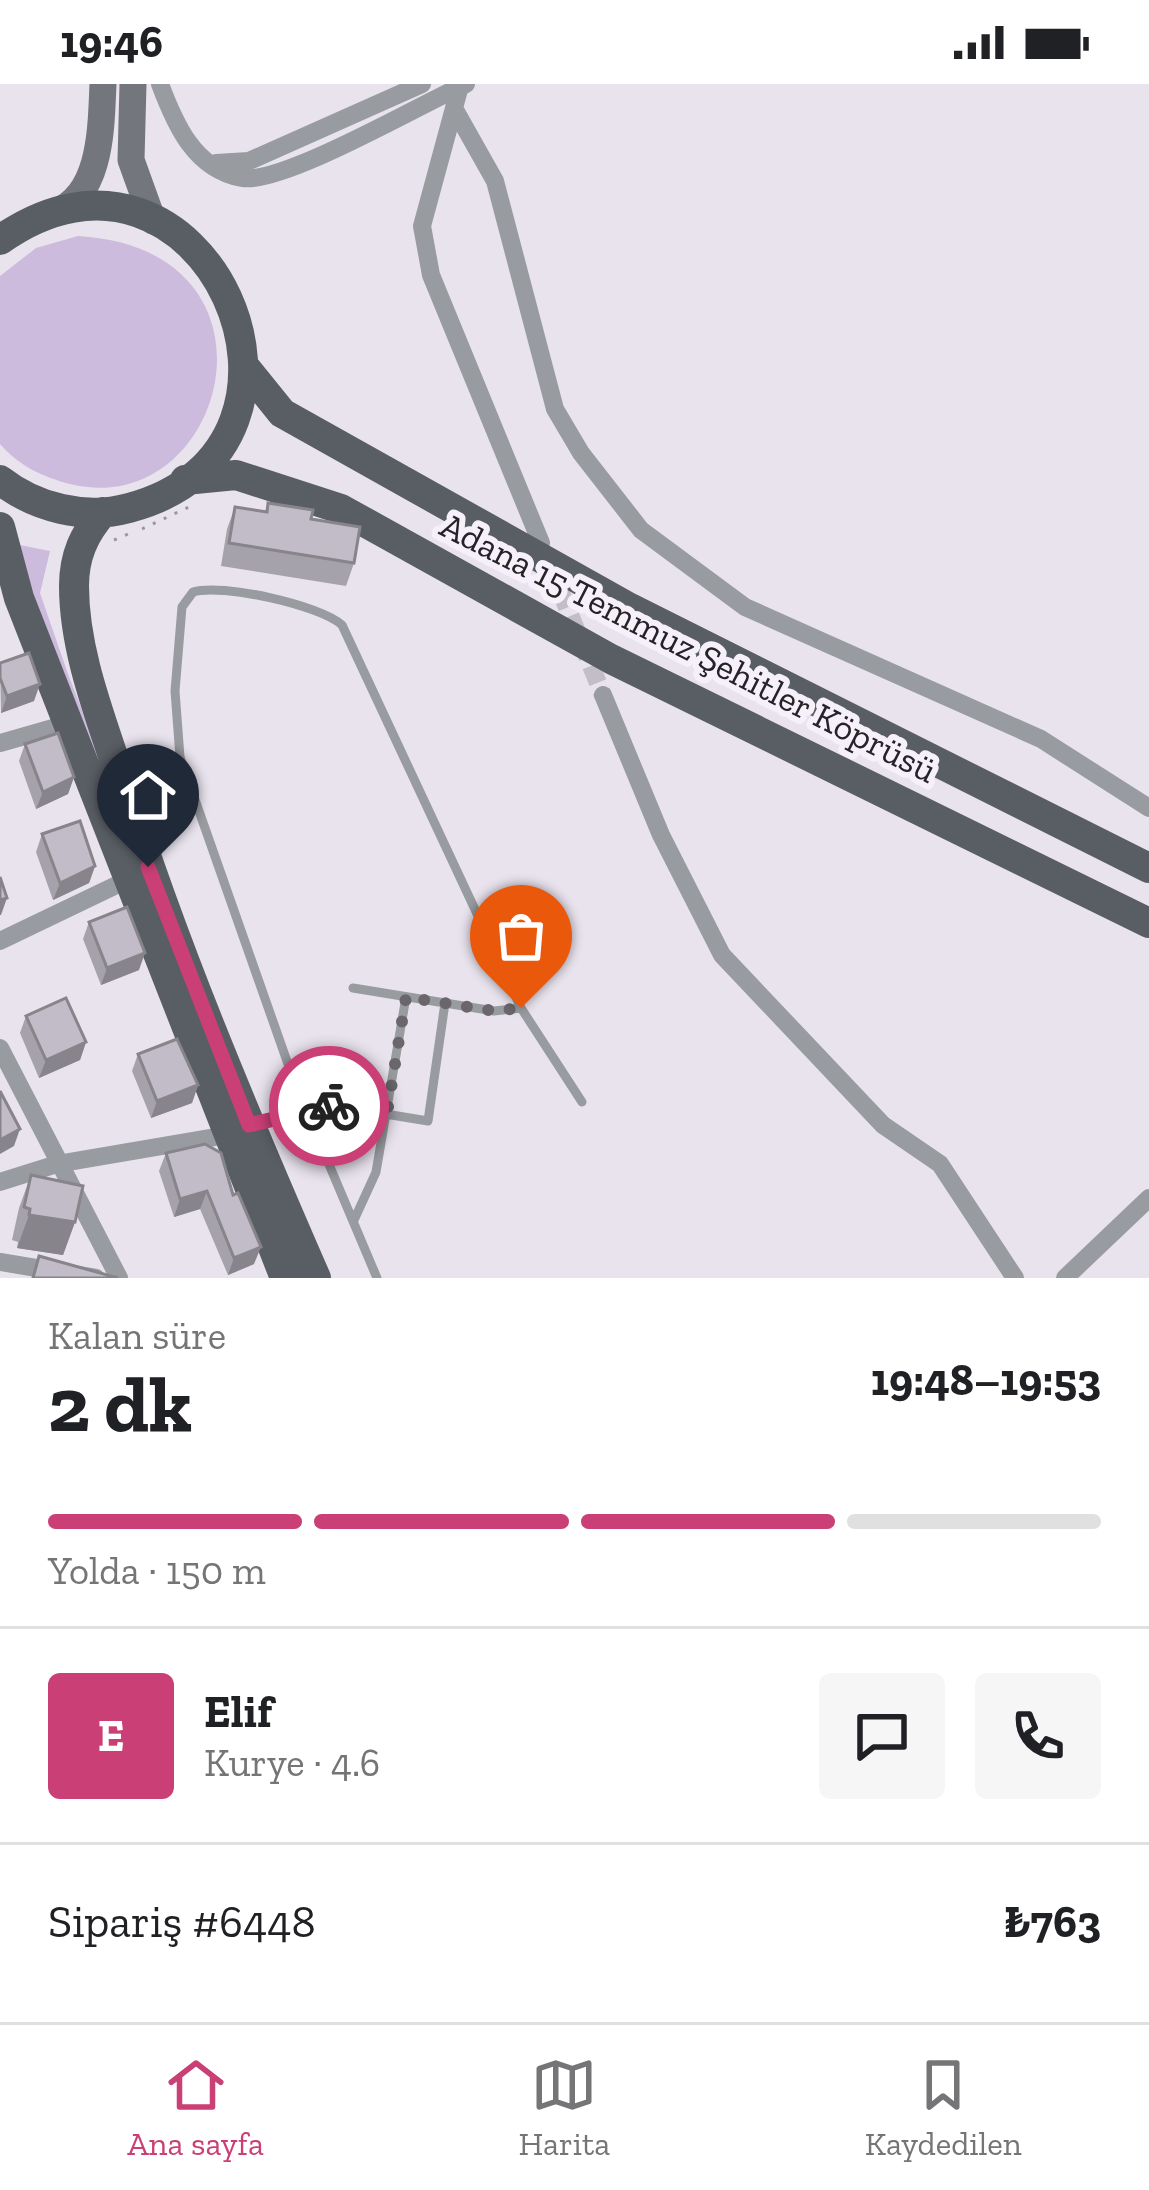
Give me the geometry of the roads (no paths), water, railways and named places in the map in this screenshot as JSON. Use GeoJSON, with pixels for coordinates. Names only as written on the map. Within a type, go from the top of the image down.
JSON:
{"type":"FeatureCollection","features":[{"type":"Feature","properties":{"kind":"main road"},"geometry":{"type":"LineString","coordinates":[[0,240],[55,212],[112,209],[154,221],[199,251],[228,290],[243,340],[244,366],[229,427],[195,489],[103,512],[33,501],[0,480]]}},
{"type":"Feature","properties":{"kind":"main road","name":"Adana 15 Temmuz Şehitler Köprüsü"},"geometry":{"type":"LineString","coordinates":[[244,366],[282,413],[654,618],[1149,868]]}},
{"type":"Feature","properties":{"kind":"main road","name":"Adana 15 Temmuz Şehitler Köprüsü"},"geometry":{"type":"LineString","coordinates":[[195,489],[236,475],[305,493],[631,669],[1149,923]]}},
{"type":"Feature","properties":{"kind":"main road"},"geometry":{"type":"LineString","coordinates":[[103,512],[83,540],[76,563],[77,626],[131,824],[238,1130],[284,1278]]}},
{"type":"Feature","properties":{"kind":"main road"},"geometry":{"type":"LineString","coordinates":[[0,527],[9,603],[67,724],[128,880],[238,1130],[316,1278]]}},
{"type":"Feature","properties":{"kind":"street"},"geometry":{"type":"LineString","coordinates":[[55,212],[76,197],[92,170],[103,84]]}},
{"type":"Feature","properties":{"kind":"street"},"geometry":{"type":"LineString","coordinates":[[133,84],[128,136],[135,183],[154,221]]}},
{"type":"Feature","properties":{"kind":"street"},"geometry":{"type":"LineString","coordinates":[[160,84],[182,138],[236,177],[261,178],[463,85]]}},
{"type":"Feature","properties":{"kind":"street"},"geometry":{"type":"LineString","coordinates":[[213,163],[249,160],[422,84]]}},
{"type":"Feature","properties":{"kind":"street"},"geometry":{"type":"LineString","coordinates":[[463,85],[430,182],[422,226],[431,275],[541,543]]}},
{"type":"Feature","properties":{"kind":"street"},"geometry":{"type":"LineString","coordinates":[[128,136],[143,111],[156,109],[173,119]]}},
{"type":"Feature","properties":{"kind":"street"},"geometry":{"type":"LineString","coordinates":[[455,110],[495,181],[555,409],[581,453],[641,530],[745,607],[1041,739],[1149,808]]}},
{"type":"Feature","properties":{"kind":"street"},"geometry":{"type":"LineString","coordinates":[[603,695],[661,836],[722,955],[883,1126],[940,1164],[1015,1278]]}},
{"type":"Feature","properties":{"kind":"street"},"geometry":{"type":"LineString","coordinates":[[0,743],[67,724]]}},
{"type":"Feature","properties":{"kind":"street"},"geometry":{"type":"LineString","coordinates":[[0,941],[128,880]]}},
{"type":"Feature","properties":{"kind":"street"},"geometry":{"type":"LineString","coordinates":[[0,1048],[119,1278]]}},
{"type":"Feature","properties":{"kind":"street"},"geometry":{"type":"LineString","coordinates":[[0,1182],[57,1164],[238,1130]]}},
{"type":"Feature","properties":{"kind":"street"},"geometry":{"type":"LineString","coordinates":[[1065,1278],[1149,1198]]}},
{"type":"Feature","properties":{"kind":"street"},"geometry":{"type":"LineString","coordinates":[[0,1262],[96,1278]]}},
{"type":"Feature","properties":{"kind":"lane"},"geometry":{"type":"LineString","coordinates":[[377,1278],[307,1108],[176,738],[181,613],[193,592],[211,589],[312,608],[342,625],[521,1008],[582,1102]]}},
{"type":"Feature","properties":{"kind":"lane"},"geometry":{"type":"LineString","coordinates":[[353,988],[494,1011],[521,1008]]}},
{"type":"Feature","properties":{"kind":"lane"},"geometry":{"type":"LineString","coordinates":[[354,1220],[370,1195],[406,997]]}},
{"type":"Feature","properties":{"kind":"lane"},"geometry":{"type":"LineString","coordinates":[[238,1130],[307,1108],[428,1121],[445,1003]]}},
{"type":"Feature","properties":{"kind":"tunnel"},"geometry":{"type":"LineString","coordinates":[[550,566],[603,695]]}}]}
